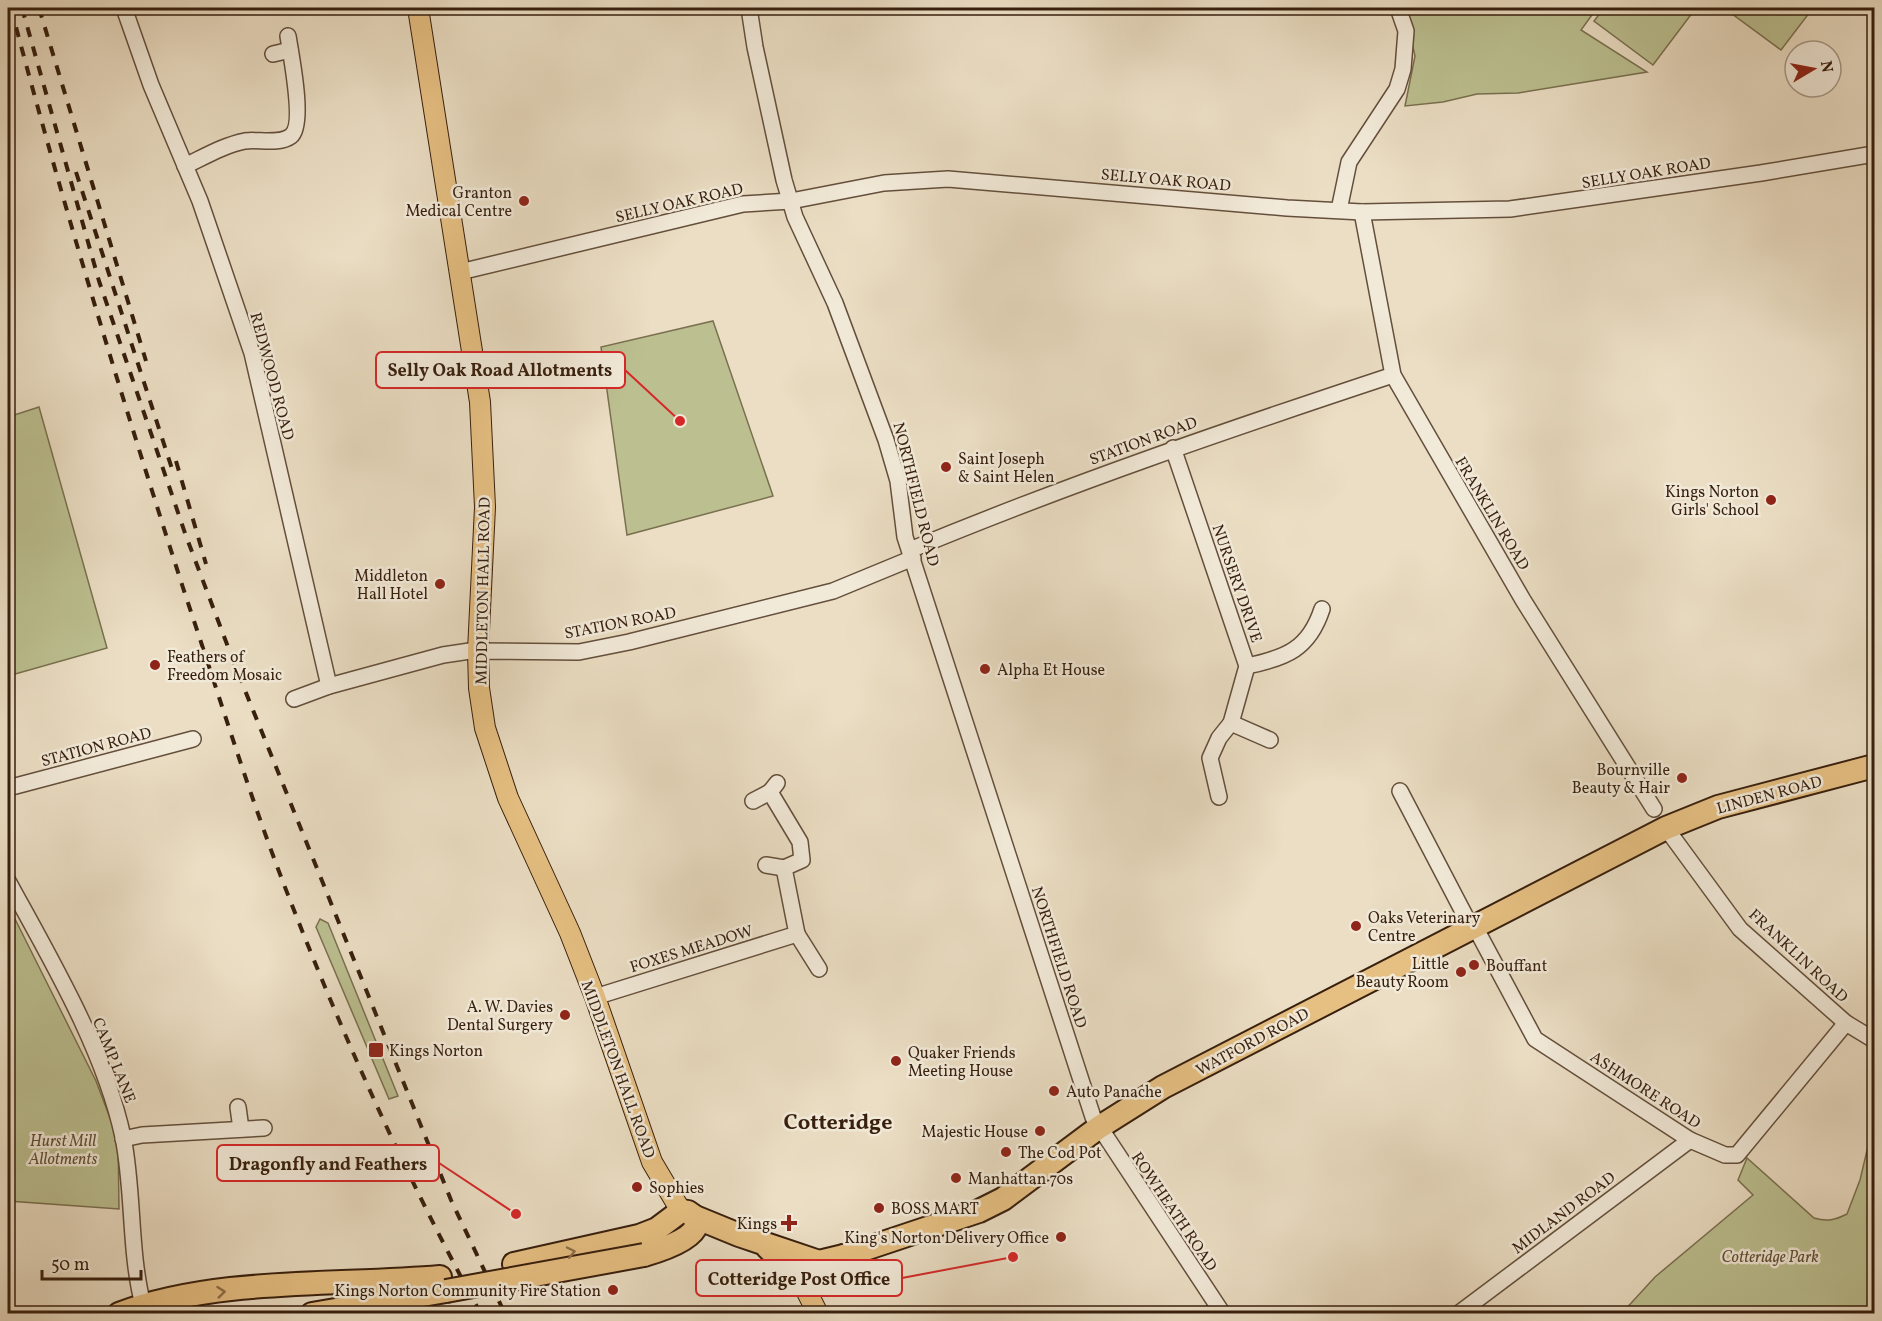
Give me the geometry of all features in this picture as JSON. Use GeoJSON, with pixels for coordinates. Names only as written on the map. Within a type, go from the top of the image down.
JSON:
{"type":"FeatureCollection","features":[{"type":"Feature","properties":{"kind":"highway","name":"LINDEN ROAD"},"geometry":{"type":"LineString","coordinates":[[1666,828],[1718,807],[1875,766]]}},
{"type":"Feature","properties":{"kind":"highway","name":"WATFORD ROAD"},"geometry":{"type":"LineString","coordinates":[[812,1273],[844,1256],[979,1211],[1003,1199],[1098,1128],[1163,1087],[1666,828]]}},
{"type":"Feature","properties":{"kind":"highway"},"geometry":{"type":"LineString","coordinates":[[119,1314],[200,1294],[285,1285],[438,1283],[475,1280],[481,1285],[661,1251],[685,1223]]}},
{"type":"Feature","properties":{"kind":"highway"},"geometry":{"type":"LineString","coordinates":[[312,1314],[685,1223],[762,1242],[812,1273]]}},
{"type":"Feature","properties":{"kind":"main road","name":"MIDDLETON HALL ROAD"},"geometry":{"type":"LineString","coordinates":[[418,8],[480,402],[484,464],[478,651],[479,688],[485,728],[508,798],[570,933],[595,997],[652,1162],[685,1223]]}},
{"type":"Feature","properties":{"kind":"main road"},"geometry":{"type":"LineString","coordinates":[[812,1273],[819,1314]]}},
{"type":"Feature","properties":{"kind":"street","name":"REDWOOD ROAD"},"geometry":{"type":"LineString","coordinates":[[124,8],[151,85],[200,201],[252,353],[329,686]]}},
{"type":"Feature","properties":{"kind":"street","name":"NORTHFIELD ROAD"},"geometry":{"type":"LineString","coordinates":[[749,8],[758,58],[795,217],[835,303],[886,440],[898,481],[905,537],[1098,1128]]}},
{"type":"Feature","properties":{"kind":"street"},"geometry":{"type":"LineString","coordinates":[[1339,210],[1349,162],[1397,88],[1403,69],[1406,31],[1398,8]]}},
{"type":"Feature","properties":{"kind":"street"},"geometry":{"type":"LineString","coordinates":[[185,166],[245,141],[278,140],[290,137],[298,117],[289,43],[273,54]]}},
{"type":"Feature","properties":{"kind":"street","name":"SELLY OAK ROAD"},"geometry":{"type":"LineString","coordinates":[[460,272],[743,204],[791,201],[885,183],[948,179],[1362,212],[1539,206],[1875,154]]}},
{"type":"Feature","properties":{"kind":"street","name":"FRANKLIN ROAD"},"geometry":{"type":"LineString","coordinates":[[1362,212],[1393,375],[1524,600],[1654,809]]}},
{"type":"Feature","properties":{"kind":"street","name":"STATION ROAD"},"geometry":{"type":"LineString","coordinates":[[294,699],[329,686],[442,655],[478,651],[579,652],[629,642],[833,591],[1008,510],[1173,448],[1393,375]]}},
{"type":"Feature","properties":{"kind":"street","name":"NURSERY DRIVE"},"geometry":{"type":"LineString","coordinates":[[1173,448],[1247,666],[1231,723],[1219,738],[1210,758],[1219,797]]}},
{"type":"Feature","properties":{"kind":"street"},"geometry":{"type":"LineString","coordinates":[[1247,666],[1278,660],[1302,644],[1316,628],[1322,609]]}},
{"type":"Feature","properties":{"kind":"street"},"geometry":{"type":"LineString","coordinates":[[1231,723],[1270,740]]}},
{"type":"Feature","properties":{"kind":"street","name":"STATION ROAD"},"geometry":{"type":"LineString","coordinates":[[8,788],[193,739]]}},
{"type":"Feature","properties":{"kind":"street"},"geometry":{"type":"LineString","coordinates":[[753,801],[773,787],[800,843],[802,860],[784,868],[766,865]]}},
{"type":"Feature","properties":{"kind":"street","name":"ASHMORE ROAD"},"geometry":{"type":"LineString","coordinates":[[1400,791],[1535,1039],[1690,1140],[1725,1155],[1737,1155],[1846,1023]]}},
{"type":"Feature","properties":{"kind":"street","name":"FRANKLIN ROAD"},"geometry":{"type":"LineString","coordinates":[[1666,828],[1740,928],[1846,1023],[1875,1040]]}},
{"type":"Feature","properties":{"kind":"street"},"geometry":{"type":"LineString","coordinates":[[784,868],[797,934],[819,969]]}},
{"type":"Feature","properties":{"kind":"street","name":"CAMP LANE"},"geometry":{"type":"LineString","coordinates":[[8,881],[60,980],[102,1069],[123,1139],[136,1278],[144,1309]]}},
{"type":"Feature","properties":{"kind":"street","name":"FOXES MEADOW"},"geometry":{"type":"LineString","coordinates":[[595,997],[797,934]]}},
{"type":"Feature","properties":{"kind":"street"},"geometry":{"type":"LineString","coordinates":[[238,1107],[241,1129]]}},
{"type":"Feature","properties":{"kind":"street"},"geometry":{"type":"LineString","coordinates":[[123,1139],[142,1135],[264,1128]]}},
{"type":"Feature","properties":{"kind":"street","name":"ROWHEATH ROAD"},"geometry":{"type":"LineString","coordinates":[[1098,1128],[1223,1314]]}},
{"type":"Feature","properties":{"kind":"street","name":"MIDLAND ROAD"},"geometry":{"type":"LineString","coordinates":[[1458,1314],[1690,1140]]}},
{"type":"Feature","properties":{"kind":"green space"},"geometry":{"type":"Polygon","coordinates":[[[1404,8],[1597,8],[1581,30],[1647,72],[1518,93],[1477,94],[1443,102],[1405,106],[1415,56],[1404,8]]]}},
{"type":"Feature","properties":{"kind":"green space"},"geometry":{"type":"Polygon","coordinates":[[[1604,8],[1696,8],[1653,65],[1594,21],[1604,8]]]}},
{"type":"Feature","properties":{"kind":"green space"},"geometry":{"type":"Polygon","coordinates":[[[1724,8],[1813,8],[1789,39],[1783,39],[1781,50],[1724,8]]]}},
{"type":"Feature","properties":{"kind":"green space"},"geometry":{"type":"Polygon","coordinates":[[[713,321],[773,496],[627,535],[601,347],[713,321]]]}},
{"type":"Feature","properties":{"kind":"green space"},"geometry":{"type":"Polygon","coordinates":[[[39,407],[107,648],[8,676],[8,417],[39,407]]]}},
{"type":"Feature","properties":{"kind":"green space","name":"Hurst Mill Allotments"},"geometry":{"type":"Polygon","coordinates":[[[8,905],[96,1081],[118,1139],[119,1209],[8,1201],[8,905]]]}},
{"type":"Feature","properties":{"kind":"green space"},"geometry":{"type":"Polygon","coordinates":[[[320,919],[328,923],[398,1096],[389,1099],[316,927],[320,919]]]}},
{"type":"Feature","properties":{"kind":"green space","name":"Cotteridge Park"},"geometry":{"type":"Polygon","coordinates":[[[1874,1093],[1874,1313],[1622,1313],[1655,1277],[1753,1195],[1738,1180],[1747,1158],[1814,1218],[1831,1220],[1847,1214],[1860,1180],[1869,1142],[1874,1093]]]}},
{"type":"Feature","properties":{"kind":"railway"},"geometry":{"type":"LineString","coordinates":[[11,8],[51,156],[117,377],[186,597],[270,847],[327,992],[375,1101],[426,1209],[481,1314]]}},
{"type":"Feature","properties":{"kind":"railway"},"geometry":{"type":"LineString","coordinates":[[22,8],[99,281],[186,536],[236,668],[451,1200],[505,1314]]}},
{"type":"Feature","properties":{"kind":"railway"},"geometry":{"type":"LineString","coordinates":[[39,8],[146,361]]}},
{"type":"Feature","properties":{"kind":"railway"},"geometry":{"type":"LineString","coordinates":[[76,172],[173,472]]}},
{"type":"Feature","properties":{"kind":"railway"},"geometry":{"type":"LineString","coordinates":[[176,461],[206,564]]}},
{"type":"Feature","properties":{"kind":"place","name":"Granton Medical Centre"},"geometry":{"type":"Point","coordinates":[524,201]}},
{"type":"Feature","properties":{"kind":"place","name":"Selly Oak Road Allotments"},"geometry":{"type":"Point","coordinates":[680,421]}},
{"type":"Feature","properties":{"kind":"place","name":"Saint Joseph & Saint Helen"},"geometry":{"type":"Point","coordinates":[946,467]}},
{"type":"Feature","properties":{"kind":"place","name":"Kings Norton Girls' School"},"geometry":{"type":"Point","coordinates":[1771,500]}},
{"type":"Feature","properties":{"kind":"place","name":"Middleton Hall Hotel"},"geometry":{"type":"Point","coordinates":[440,584]}},
{"type":"Feature","properties":{"kind":"place","name":"Feathers of Freedom Mosaic"},"geometry":{"type":"Point","coordinates":[155,665]}},
{"type":"Feature","properties":{"kind":"place","name":"Alpha Et House"},"geometry":{"type":"Point","coordinates":[985,669]}},
{"type":"Feature","properties":{"kind":"place","name":"Bournville Beauty & Hair"},"geometry":{"type":"Point","coordinates":[1682,778]}},
{"type":"Feature","properties":{"kind":"place","name":"Oaks Veterinary Centre"},"geometry":{"type":"Point","coordinates":[1356,926]}},
{"type":"Feature","properties":{"kind":"place","name":"Bouffant"},"geometry":{"type":"Point","coordinates":[1474,965]}},
{"type":"Feature","properties":{"kind":"place","name":"Little Beauty Room"},"geometry":{"type":"Point","coordinates":[1461,972]}},
{"type":"Feature","properties":{"kind":"place","name":"A. W. Davies Dental Surgery"},"geometry":{"type":"Point","coordinates":[565,1015]}},
{"type":"Feature","properties":{"kind":"place","name":"Kings Norton"},"geometry":{"type":"Point","coordinates":[376,1050]}},
{"type":"Feature","properties":{"kind":"place","name":"Quaker Friends Meeting House"},"geometry":{"type":"Point","coordinates":[896,1061]}},
{"type":"Feature","properties":{"kind":"place","name":"Auto Panache"},"geometry":{"type":"Point","coordinates":[1054,1091]}},
{"type":"Feature","properties":{"kind":"place","name":"Majestic House"},"geometry":{"type":"Point","coordinates":[1040,1131]}},
{"type":"Feature","properties":{"kind":"place","name":"The Cod Pot"},"geometry":{"type":"Point","coordinates":[1006,1152]}},
{"type":"Feature","properties":{"kind":"place","name":"Manhattan 70s"},"geometry":{"type":"Point","coordinates":[956,1178]}},
{"type":"Feature","properties":{"kind":"place","name":"Sophies"},"geometry":{"type":"Point","coordinates":[637,1187]}},
{"type":"Feature","properties":{"kind":"place","name":"BOSS MART"},"geometry":{"type":"Point","coordinates":[879,1208]}},
{"type":"Feature","properties":{"kind":"place","name":"Dragonfly and Feathers"},"geometry":{"type":"Point","coordinates":[516,1214]}},
{"type":"Feature","properties":{"kind":"place","name":"Kings"},"geometry":{"type":"Point","coordinates":[789,1223]}},
{"type":"Feature","properties":{"kind":"place","name":"King's Norton Delivery Office"},"geometry":{"type":"Point","coordinates":[1061,1237]}},
{"type":"Feature","properties":{"kind":"place","name":"Cotteridge Post Office"},"geometry":{"type":"Point","coordinates":[1013,1257]}},
{"type":"Feature","properties":{"kind":"place","name":"Kings Norton Community Fire Station"},"geometry":{"type":"Point","coordinates":[613,1290]}},
{"type":"Feature","properties":{"kind":"district","name":"Cotteridge"},"geometry":{"type":"Point","coordinates":[838,1121]}}]}
